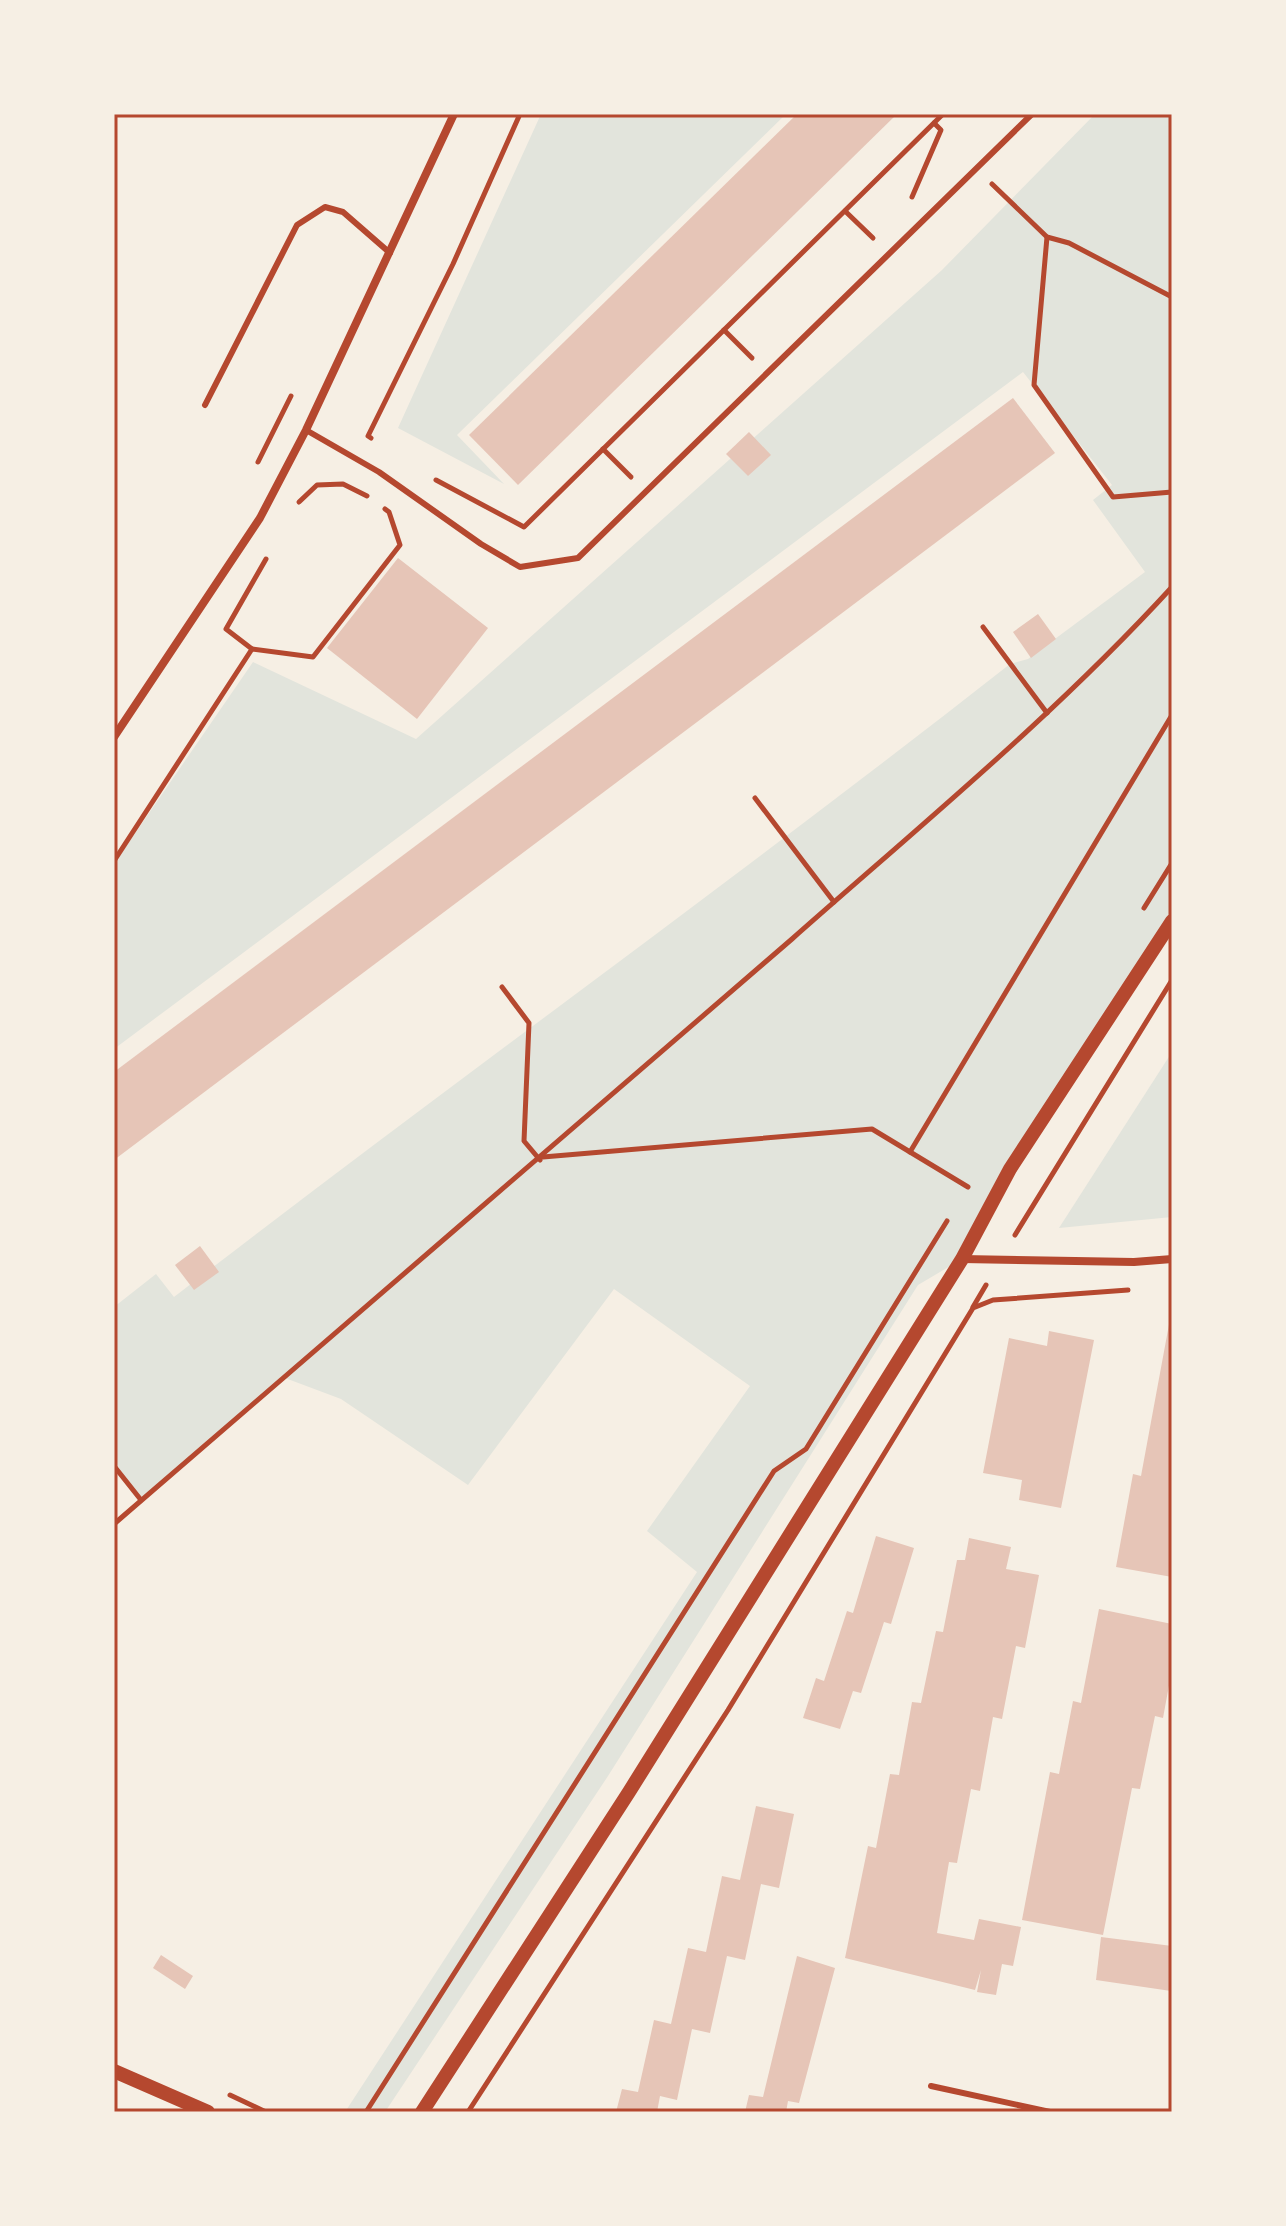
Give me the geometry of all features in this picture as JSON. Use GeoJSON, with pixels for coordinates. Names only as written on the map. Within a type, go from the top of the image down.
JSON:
{"type":"FeatureCollection","features":[{"type":"Feature","properties":{"kind":"street"},"geometry":{"type":"LineString","coordinates":[[114,737],[260,518],[306,430],[454,114]]}},
{"type":"Feature","properties":{"kind":"street"},"geometry":{"type":"LineString","coordinates":[[422,2112],[637,1779],[962,1259],[1010,1169],[1172,921]]}},
{"type":"Feature","properties":{"kind":"street"},"geometry":{"type":"LineString","coordinates":[[962,1259],[1134,1262],[1172,1259]]}},
{"type":"Feature","properties":{"kind":"street"},"geometry":{"type":"LineString","coordinates":[[114,2071],[208,2112]]}},
{"type":"Feature","properties":{"kind":"lane"},"geometry":{"type":"LineString","coordinates":[[306,430],[379,472],[520,567],[578,558],[648,493],[922,218],[1032,114]]}},
{"type":"Feature","properties":{"kind":"lane"},"geometry":{"type":"LineString","coordinates":[[205,405],[297,225],[306,215],[325,207],[343,212],[390,253]]}},
{"type":"Feature","properties":{"kind":"lane"},"geometry":{"type":"LineString","coordinates":[[931,2086],[1050,2112]]}},
{"type":"Feature","properties":{"kind":"path"},"geometry":{"type":"LineString","coordinates":[[379,445],[368,436],[453,264],[520,114]]}},
{"type":"Feature","properties":{"kind":"path"},"geometry":{"type":"LineString","coordinates":[[430,477],[524,527],[943,114]]}},
{"type":"Feature","properties":{"kind":"path"},"geometry":{"type":"LineString","coordinates":[[922,218],[909,204],[941,130],[934,123]]}},
{"type":"Feature","properties":{"kind":"path"},"geometry":{"type":"LineString","coordinates":[[976,168],[1047,237],[1069,243],[1172,297]]}},
{"type":"Feature","properties":{"kind":"path"},"geometry":{"type":"LineString","coordinates":[[845,211],[887,253]]}},
{"type":"Feature","properties":{"kind":"path"},"geometry":{"type":"LineString","coordinates":[[1047,237],[1034,385],[1113,497],[1172,492]]}},
{"type":"Feature","properties":{"kind":"path"},"geometry":{"type":"LineString","coordinates":[[724,330],[767,373]]}},
{"type":"Feature","properties":{"kind":"path"},"geometry":{"type":"LineString","coordinates":[[257,463],[293,392]]}},
{"type":"Feature","properties":{"kind":"path"},"geometry":{"type":"LineString","coordinates":[[603,449],[648,493]]}},
{"type":"Feature","properties":{"kind":"path"},"geometry":{"type":"LineString","coordinates":[[268,556],[226,629],[252,649],[313,657],[400,545],[389,512],[343,484],[317,485],[295,509]]}},
{"type":"Feature","properties":{"kind":"path"},"geometry":{"type":"LineString","coordinates":[[114,1524],[834,902],[1102,664],[1172,587]]}},
{"type":"Feature","properties":{"kind":"path"},"geometry":{"type":"LineString","coordinates":[[983,627],[1047,713]]}},
{"type":"Feature","properties":{"kind":"path"},"geometry":{"type":"LineString","coordinates":[[114,861],[252,649]]}},
{"type":"Feature","properties":{"kind":"path"},"geometry":{"type":"LineString","coordinates":[[910,1152],[1172,715]]}},
{"type":"Feature","properties":{"kind":"path"},"geometry":{"type":"LineString","coordinates":[[755,798],[834,902]]}},
{"type":"Feature","properties":{"kind":"path"},"geometry":{"type":"LineString","coordinates":[[1041,1189],[1172,980]]}},
{"type":"Feature","properties":{"kind":"path"},"geometry":{"type":"LineString","coordinates":[[502,987],[529,1023],[524,1141],[541,1158]]}},
{"type":"Feature","properties":{"kind":"path"},"geometry":{"type":"LineString","coordinates":[[541,1158],[872,1129],[968,1187]]}},
{"type":"Feature","properties":{"kind":"path"},"geometry":{"type":"LineString","coordinates":[[961,1198],[974,1176]]}},
{"type":"Feature","properties":{"kind":"path"},"geometry":{"type":"LineString","coordinates":[[366,2112],[774,1471],[806,1449],[949,1219]]}},
{"type":"Feature","properties":{"kind":"path"},"geometry":{"type":"LineString","coordinates":[[468,2112],[728,1710],[973,1308],[993,1300],[1130,1290]]}},
{"type":"Feature","properties":{"kind":"path"},"geometry":{"type":"LineString","coordinates":[[114,1466],[141,1500]]}},
{"type":"Feature","properties":{"kind":"path"},"geometry":{"type":"LineString","coordinates":[[226,2093],[266,2112]]}},
{"type":"Feature","properties":{"kind":"shaded area"},"geometry":{"type":"Polygon","coordinates":[[[541,114],[786,114],[457,435],[504,484],[398,428],[541,114]]]}},
{"type":"Feature","properties":{"kind":"shaded area"},"geometry":{"type":"Polygon","coordinates":[[[1095,114],[1172,114],[1172,921],[962,1259],[918,1285],[608,1776],[385,2112],[345,2112],[697,1572],[647,1531],[750,1386],[614,1289],[468,1485],[341,1399],[285,1378],[141,1500],[114,1470],[114,1307],[156,1274],[174,1297],[1010,664],[1028,659],[1145,572],[1093,500],[1112,485],[1023,372],[114,1049],[114,864],[253,662],[416,739],[942,270],[1095,114]]]}},
{"type":"Feature","properties":{"kind":"shaded area"},"geometry":{"type":"Polygon","coordinates":[[[1172,1052],[1172,1217],[1059,1228],[1172,1052]]]}},
{"type":"Feature","properties":{"kind":"building"},"geometry":{"type":"Polygon","coordinates":[[[797,114],[897,114],[518,485],[469,435],[797,114]]]}},
{"type":"Feature","properties":{"kind":"building"},"geometry":{"type":"Polygon","coordinates":[[[1013,398],[1055,453],[114,1160],[114,1072],[1013,398]]]}},
{"type":"Feature","properties":{"kind":"building"},"geometry":{"type":"Polygon","coordinates":[[[749,432],[771,455],[748,476],[726,454],[749,432]]]}},
{"type":"Feature","properties":{"kind":"building"},"geometry":{"type":"Polygon","coordinates":[[[398,558],[488,628],[417,719],[327,648],[398,558]]]}},
{"type":"Feature","properties":{"kind":"building"},"geometry":{"type":"Polygon","coordinates":[[[1038,614],[1056,639],[1031,658],[1013,632],[1038,614]]]}},
{"type":"Feature","properties":{"kind":"building"},"geometry":{"type":"Polygon","coordinates":[[[200,1246],[219,1272],[194,1290],[175,1265],[200,1246]]]}},
{"type":"Feature","properties":{"kind":"building"},"geometry":{"type":"Polygon","coordinates":[[[1170,1319],[1172,1577],[1116,1567],[1133,1474],[1141,1476],[1170,1319]]]}},
{"type":"Feature","properties":{"kind":"building"},"geometry":{"type":"Polygon","coordinates":[[[1049,1331],[1094,1340],[1061,1508],[1019,1500],[1022,1480],[983,1473],[1009,1338],[1047,1346],[1049,1331]]]}},
{"type":"Feature","properties":{"kind":"building"},"geometry":{"type":"Polygon","coordinates":[[[876,1536],[914,1548],[891,1624],[884,1622],[861,1693],[853,1691],[840,1729],[803,1718],[816,1678],[824,1681],[847,1611],[853,1613],[876,1536]]]}},
{"type":"Feature","properties":{"kind":"building"},"geometry":{"type":"Polygon","coordinates":[[[969,1538],[1011,1547],[1006,1569],[1039,1575],[1025,1648],[1016,1646],[1002,1719],[993,1717],[980,1791],[971,1789],[957,1863],[949,1862],[937,1933],[974,1940],[979,1919],[1021,1927],[1013,1966],[1002,1964],[996,1995],[977,1992],[981,1970],[975,1990],[845,1958],[868,1846],[876,1848],[890,1774],[899,1775],[912,1702],[921,1703],[936,1631],[943,1632],[957,1560],[965,1560],[969,1538]]]}},
{"type":"Feature","properties":{"kind":"building"},"geometry":{"type":"Polygon","coordinates":[[[1099,1609],[1172,1624],[1172,1669],[1163,1718],[1155,1716],[1140,1789],[1132,1788],[1103,1935],[1022,1920],[1050,1772],[1059,1774],[1073,1701],[1081,1703],[1099,1609]]]}},
{"type":"Feature","properties":{"kind":"building"},"geometry":{"type":"Polygon","coordinates":[[[756,1806],[794,1814],[779,1888],[761,1884],[745,1960],[727,1956],[710,2033],[692,2029],[677,2100],[660,2096],[657,2112],[616,2112],[622,2089],[638,2092],[654,2020],[671,2024],[688,1948],[706,1952],[722,1876],[740,1880],[756,1806]]]}},
{"type":"Feature","properties":{"kind":"building"},"geometry":{"type":"Polygon","coordinates":[[[1101,1937],[1172,1946],[1171,1991],[1096,1980],[1101,1937]]]}},
{"type":"Feature","properties":{"kind":"building"},"geometry":{"type":"Polygon","coordinates":[[[161,1955],[193,1976],[185,1989],[153,1968],[161,1955]]]}},
{"type":"Feature","properties":{"kind":"building"},"geometry":{"type":"Polygon","coordinates":[[[797,1956],[835,1968],[799,2103],[788,2101],[786,2112],[745,2112],[749,2095],[763,2097],[797,1956]]]}}]}
